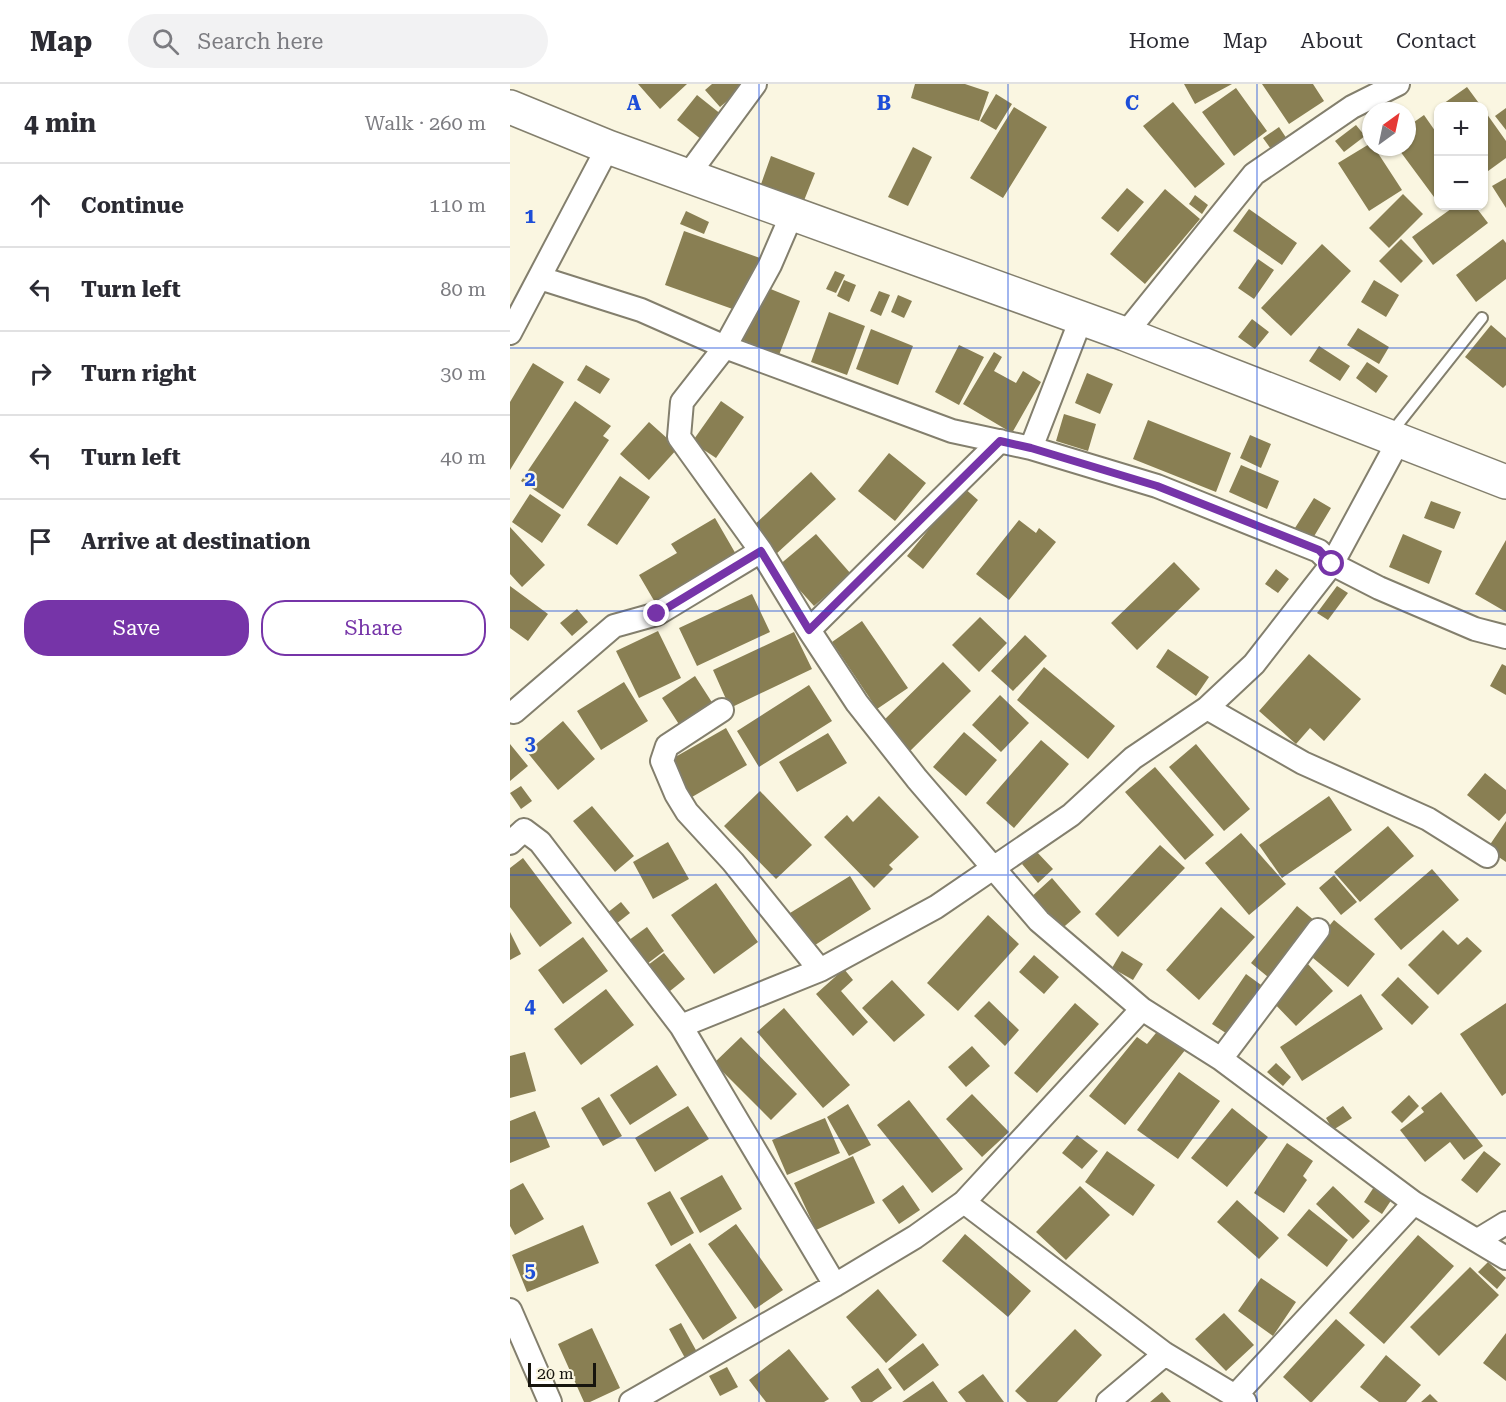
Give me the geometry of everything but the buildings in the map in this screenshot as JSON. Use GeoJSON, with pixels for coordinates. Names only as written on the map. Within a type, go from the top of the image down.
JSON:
{"type":"FeatureCollection","features":[{"type":"Feature","properties":{"kind":"main road"},"geometry":{"type":"LineString","coordinates":[[510,107],[608,147],[1125,334],[1506,482]]}},
{"type":"Feature","properties":{"kind":"street"},"geometry":{"type":"LineString","coordinates":[[688,175],[755,84]]}},
{"type":"Feature","properties":{"kind":"street"},"geometry":{"type":"LineString","coordinates":[[1125,334],[1254,174],[1352,107],[1398,84]]}},
{"type":"Feature","properties":{"kind":"street"},"geometry":{"type":"LineString","coordinates":[[510,333],[608,147]]}},
{"type":"Feature","properties":{"kind":"street"},"geometry":{"type":"LineString","coordinates":[[792,214],[770,265],[725,347],[682,402],[679,437],[761,551],[809,630],[864,712],[917,779],[1039,921],[1142,1009],[1221,1059],[1414,1203],[1506,1258]]}},
{"type":"Feature","properties":{"kind":"street"},"geometry":{"type":"LineString","coordinates":[[540,278],[641,310],[725,347],[952,431],[1031,448],[1157,486],[1319,550],[1332,564],[1379,588],[1475,629],[1506,637]]}},
{"type":"Feature","properties":{"kind":"street"},"geometry":{"type":"LineString","coordinates":[[1031,448],[1081,319]]}},
{"type":"Feature","properties":{"kind":"street"},"geometry":{"type":"LineString","coordinates":[[681,1026],[820,970],[936,907],[1071,815],[1133,758],[1207,708],[1254,664],[1332,564],[1394,438]]}},
{"type":"Feature","properties":{"kind":"street"},"geometry":{"type":"LineString","coordinates":[[809,630],[1000,441]]}},
{"type":"Feature","properties":{"kind":"street"},"geometry":{"type":"LineString","coordinates":[[514,711],[614,626],[657,614],[761,551]]}},
{"type":"Feature","properties":{"kind":"street"},"geometry":{"type":"LineString","coordinates":[[1207,708],[1303,764],[1428,819],[1487,856]]}},
{"type":"Feature","properties":{"kind":"street"},"geometry":{"type":"LineString","coordinates":[[722,710],[667,746],[662,762],[687,812],[733,862],[820,970]]}},
{"type":"Feature","properties":{"kind":"street"},"geometry":{"type":"LineString","coordinates":[[510,843],[524,830],[540,842],[681,1026],[835,1285]]}},
{"type":"Feature","properties":{"kind":"street"},"geometry":{"type":"LineString","coordinates":[[1221,1059],[1318,930]]}},
{"type":"Feature","properties":{"kind":"street"},"geometry":{"type":"LineString","coordinates":[[638,1401],[915,1237],[964,1202],[1142,1009]]}},
{"type":"Feature","properties":{"kind":"street"},"geometry":{"type":"LineString","coordinates":[[964,1202],[1165,1354],[1240,1399],[1414,1203]]}},
{"type":"Feature","properties":{"kind":"street"},"geometry":{"type":"LineString","coordinates":[[1478,1240],[1506,1223]]}},
{"type":"Feature","properties":{"kind":"street"},"geometry":{"type":"LineString","coordinates":[[510,1310],[550,1402]]}},
{"type":"Feature","properties":{"kind":"street"},"geometry":{"type":"LineString","coordinates":[[1108,1402],[1165,1354]]}},
{"type":"Feature","properties":{"kind":"lane"},"geometry":{"type":"LineString","coordinates":[[1394,438],[1482,318]]}},
{"type":"Feature","properties":{"kind":"route"},"geometry":{"type":"LineString","coordinates":[[657,614],[761,551],[809,630],[1000,441],[1031,448],[1157,486],[1319,550],[1332,564]]}}]}
